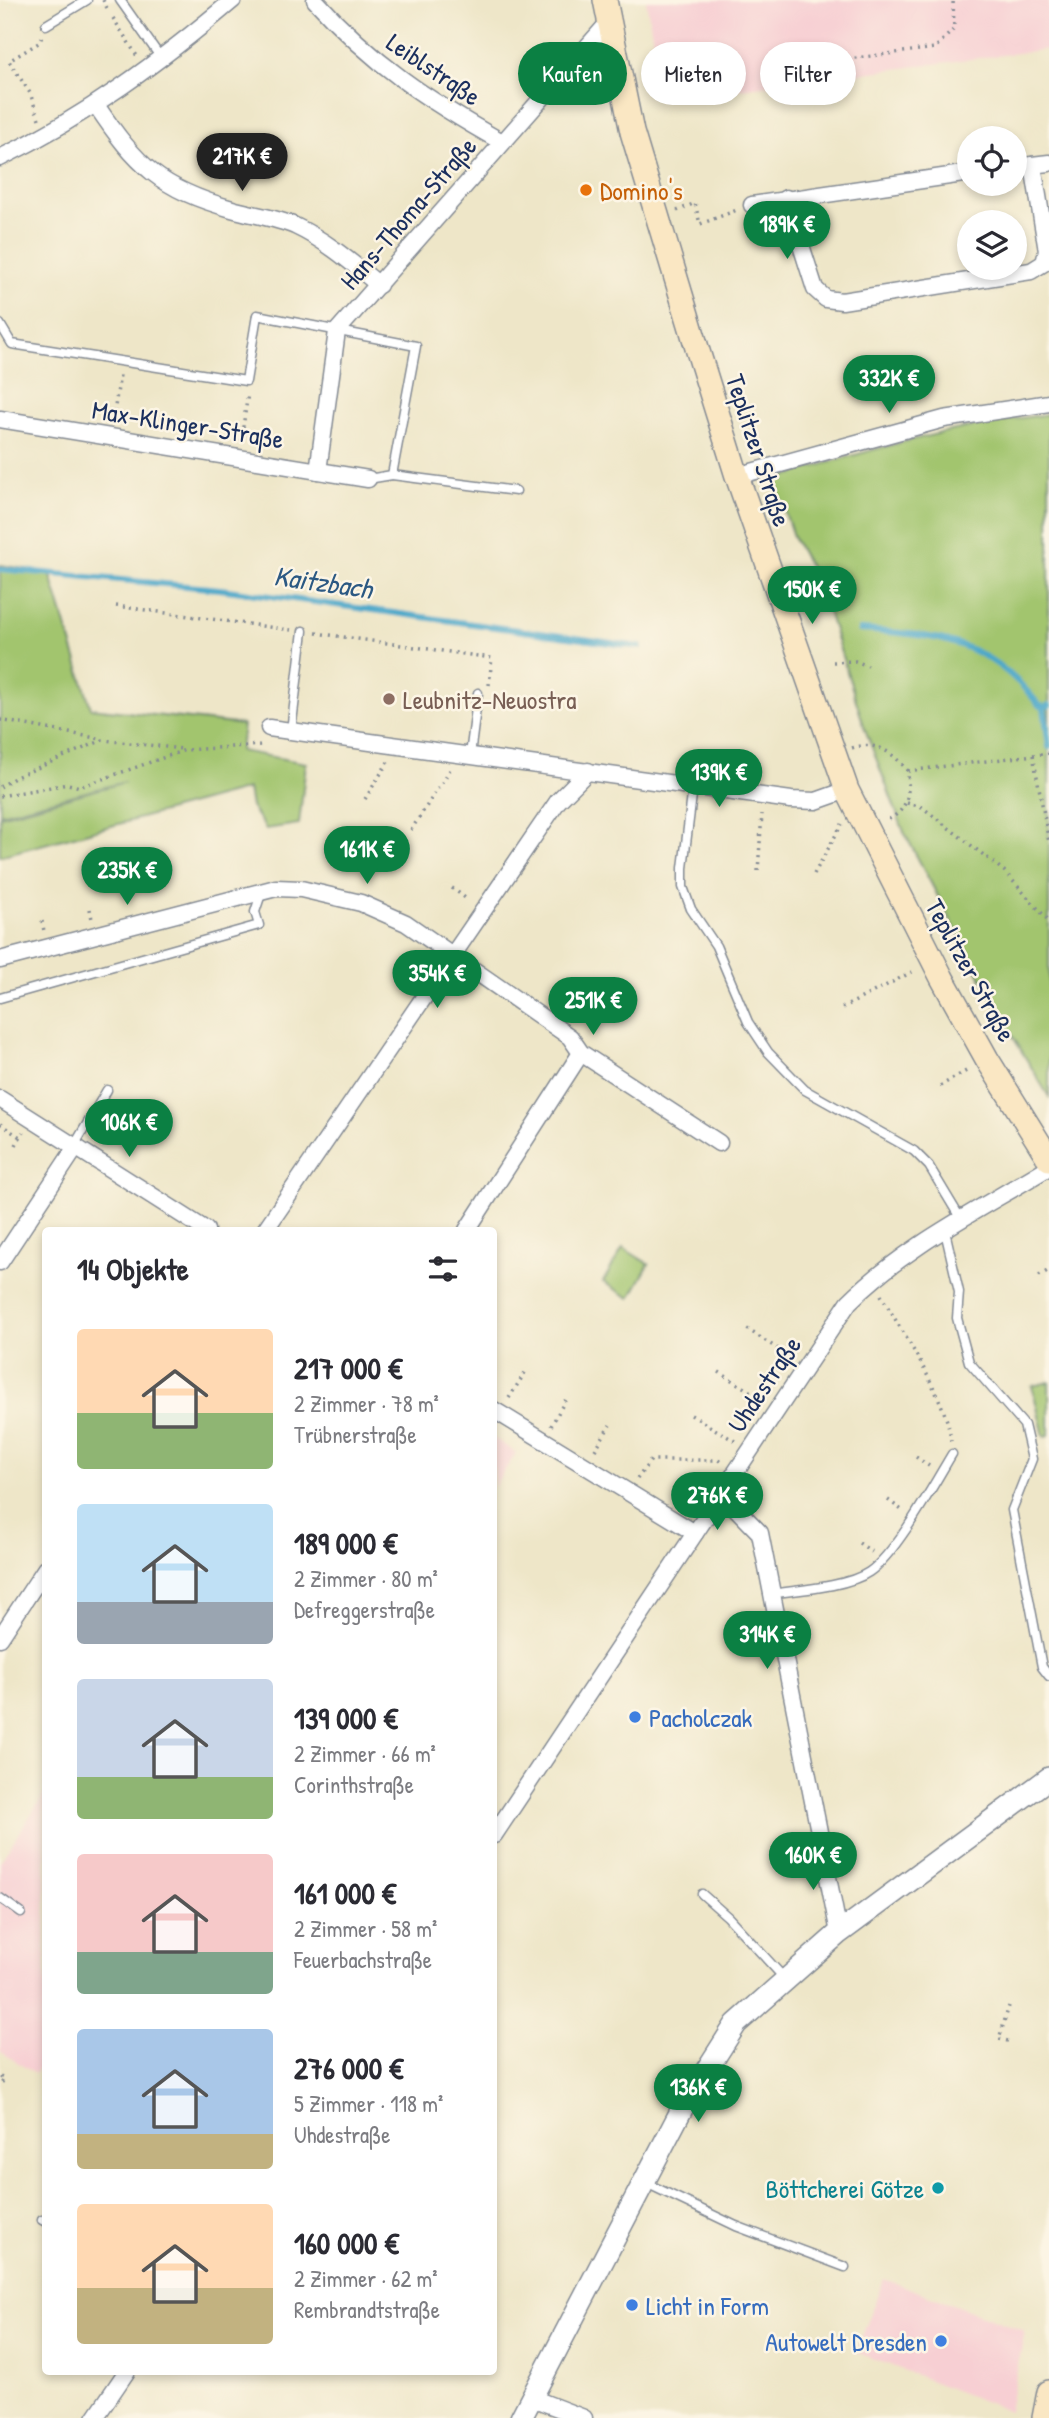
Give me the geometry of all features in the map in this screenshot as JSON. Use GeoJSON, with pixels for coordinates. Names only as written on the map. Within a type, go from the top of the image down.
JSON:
{"type":"FeatureCollection","features":[{"type":"Feature","properties":{"kind":"main road","name":"Teplitzer Straße"},"geometry":{"type":"LineString","coordinates":[[607,11],[632,132],[657,218],[737,476],[850,797],[933,961],[987,1059],[1049,1159]]}},
{"type":"Feature","properties":{"kind":"main road"},"geometry":{"type":"LineString","coordinates":[[1044,2418],[1049,2392]]}},
{"type":"Feature","properties":{"kind":"street"},"geometry":{"type":"LineString","coordinates":[[0,158],[96,105],[161,58],[233,0]]}},
{"type":"Feature","properties":{"kind":"street","name":"Leiblstraße"},"geometry":{"type":"LineString","coordinates":[[315,0],[358,45],[398,79],[502,142]]}},
{"type":"Feature","properties":{"kind":"street","name":"Hans-Thoma-Straße"},"geometry":{"type":"LineString","coordinates":[[337,331],[502,142],[607,11]]}},
{"type":"Feature","properties":{"kind":"street"},"geometry":{"type":"LineString","coordinates":[[96,105],[125,148],[156,178],[198,200],[292,225],[326,242],[379,285]]}},
{"type":"Feature","properties":{"kind":"street"},"geometry":{"type":"LineString","coordinates":[[786,198],[815,289],[826,299],[842,301],[1031,271],[1044,263],[1047,251],[1041,164]]}},
{"type":"Feature","properties":{"kind":"street"},"geometry":{"type":"LineString","coordinates":[[752,205],[957,175]]}},
{"type":"Feature","properties":{"kind":"street"},"geometry":{"type":"LineString","coordinates":[[318,471],[337,331]]}},
{"type":"Feature","properties":{"kind":"street"},"geometry":{"type":"LineString","coordinates":[[737,476],[944,419],[1049,403]]}},
{"type":"Feature","properties":{"kind":"street","name":"Max-Klinger-Straße"},"geometry":{"type":"LineString","coordinates":[[0,419],[368,479]]}},
{"type":"Feature","properties":{"kind":"street"},"geometry":{"type":"LineString","coordinates":[[269,728],[763,797],[816,801],[850,797]]}},
{"type":"Feature","properties":{"kind":"street"},"geometry":{"type":"LineString","coordinates":[[267,1227],[481,910],[558,801],[588,771]]}},
{"type":"Feature","properties":{"kind":"street"},"geometry":{"type":"LineString","coordinates":[[0,960],[262,891],[301,889],[361,903],[406,923],[570,1037],[581,1053],[719,1143]]}},
{"type":"Feature","properties":{"kind":"street"},"geometry":{"type":"LineString","coordinates":[[469,1227],[581,1053]]}},
{"type":"Feature","properties":{"kind":"street"},"geometry":{"type":"LineString","coordinates":[[0,1099],[201,1227]]}},
{"type":"Feature","properties":{"kind":"street"},"geometry":{"type":"LineString","coordinates":[[0,1262],[75,1146]]}},
{"type":"Feature","properties":{"kind":"street","name":"Uhdestraße"},"geometry":{"type":"LineString","coordinates":[[497,1830],[849,1302],[872,1279],[1049,1167]]}},
{"type":"Feature","properties":{"kind":"street"},"geometry":{"type":"LineString","coordinates":[[497,1413],[695,1533]]}},
{"type":"Feature","properties":{"kind":"street"},"geometry":{"type":"LineString","coordinates":[[721,1493],[760,1533],[839,1933]]}},
{"type":"Feature","properties":{"kind":"street"},"geometry":{"type":"LineString","coordinates":[[0,1638],[42,1574]]}},
{"type":"Feature","properties":{"kind":"street"},"geometry":{"type":"LineString","coordinates":[[521,2418],[644,2182],[715,2055],[736,2024],[839,1933],[1049,1778]]}},
{"type":"Feature","properties":{"kind":"street"},"geometry":{"type":"LineString","coordinates":[[95,2418],[124,2375]]}},
{"type":"Feature","properties":{"kind":"street"},"geometry":{"type":"LineString","coordinates":[[532,2398],[584,2418]]}},
{"type":"Feature","properties":{"kind":"lane"},"geometry":{"type":"LineString","coordinates":[[46,25],[87,0]]}},
{"type":"Feature","properties":{"kind":"lane"},"geometry":{"type":"LineString","coordinates":[[120,0],[161,58]]}},
{"type":"Feature","properties":{"kind":"lane"},"geometry":{"type":"LineString","coordinates":[[0,324],[12,344],[246,381],[257,315],[416,346],[392,475]]}},
{"type":"Feature","properties":{"kind":"lane"},"geometry":{"type":"LineString","coordinates":[[368,479],[392,475],[516,491]]}},
{"type":"Feature","properties":{"kind":"lane"},"geometry":{"type":"LineString","coordinates":[[291,731],[303,631]]}},
{"type":"Feature","properties":{"kind":"lane"},"geometry":{"type":"LineString","coordinates":[[466,754],[478,693]]}},
{"type":"Feature","properties":{"kind":"lane"},"geometry":{"type":"LineString","coordinates":[[693,787],[682,868],[683,887],[691,909],[716,946],[748,1021],[768,1052],[804,1090],[921,1158],[929,1166],[962,1221]]}},
{"type":"Feature","properties":{"kind":"lane"},"geometry":{"type":"LineString","coordinates":[[0,998],[259,925],[256,912],[262,891]]}},
{"type":"Feature","properties":{"kind":"lane"},"geometry":{"type":"LineString","coordinates":[[75,1146],[107,1090]]}},
{"type":"Feature","properties":{"kind":"lane"},"geometry":{"type":"LineString","coordinates":[[945,1231],[959,1292],[957,1318],[969,1362],[1024,1425],[1032,1459],[1012,1510],[1042,1667],[1049,1676]]}},
{"type":"Feature","properties":{"kind":"lane"},"geometry":{"type":"LineString","coordinates":[[770,1594],[835,1584],[867,1574],[884,1560],[952,1454]]}},
{"type":"Feature","properties":{"kind":"lane"},"geometry":{"type":"LineString","coordinates":[[702,1894],[736,1925],[785,1979]]}},
{"type":"Feature","properties":{"kind":"lane"},"geometry":{"type":"LineString","coordinates":[[0,1898],[21,1913]]}},
{"type":"Feature","properties":{"kind":"lane"},"geometry":{"type":"LineString","coordinates":[[644,2182],[736,2226],[845,2267]]}},
{"type":"Feature","properties":{"kind":"path"},"geometry":{"type":"LineString","coordinates":[[103,0],[145,69]]}},
{"type":"Feature","properties":{"kind":"path"},"geometry":{"type":"LineString","coordinates":[[856,58],[936,48],[954,29],[953,0]]}},
{"type":"Feature","properties":{"kind":"path"},"geometry":{"type":"LineString","coordinates":[[45,134],[30,93],[9,61],[40,41],[46,25]]}},
{"type":"Feature","properties":{"kind":"path"},"geometry":{"type":"LineString","coordinates":[[657,218],[695,202],[701,224],[752,205]]}},
{"type":"Feature","properties":{"kind":"path"},"geometry":{"type":"LineString","coordinates":[[110,436],[122,362]]}},
{"type":"Feature","properties":{"kind":"path"},"geometry":{"type":"LineString","coordinates":[[239,457],[249,389],[246,381]]}},
{"type":"Feature","properties":{"kind":"path"},"geometry":{"type":"LineString","coordinates":[[116,606],[492,657],[488,695]]}},
{"type":"Feature","properties":{"kind":"path"},"geometry":{"type":"LineString","coordinates":[[833,662],[855,661],[868,666]]}},
{"type":"Feature","properties":{"kind":"path"},"geometry":{"type":"LineString","coordinates":[[0,720],[103,740],[185,750],[262,745],[269,728]]}},
{"type":"Feature","properties":{"kind":"path"},"geometry":{"type":"LineString","coordinates":[[0,787],[16,777],[103,740]]}},
{"type":"Feature","properties":{"kind":"path"},"geometry":{"type":"LineString","coordinates":[[365,799],[398,745]]}},
{"type":"Feature","properties":{"kind":"path"},"geometry":{"type":"LineString","coordinates":[[834,755],[860,746],[876,746],[897,758],[908,771],[907,803],[898,815],[866,830]]}},
{"type":"Feature","properties":{"kind":"path"},"geometry":{"type":"LineString","coordinates":[[0,796],[68,783],[80,787],[185,750]]}},
{"type":"Feature","properties":{"kind":"path"},"geometry":{"type":"LineString","coordinates":[[908,771],[1049,752]]}},
{"type":"Feature","properties":{"kind":"path"},"geometry":{"type":"LineString","coordinates":[[411,830],[466,754]]}},
{"type":"Feature","properties":{"kind":"path"},"geometry":{"type":"LineString","coordinates":[[1033,755],[1049,842]]}},
{"type":"Feature","properties":{"kind":"path"},"geometry":{"type":"LineString","coordinates":[[758,871],[763,797]]}},
{"type":"Feature","properties":{"kind":"path"},"geometry":{"type":"LineString","coordinates":[[814,874],[850,797]]}},
{"type":"Feature","properties":{"kind":"path"},"geometry":{"type":"LineString","coordinates":[[907,803],[922,807],[1004,872],[1049,921]]}},
{"type":"Feature","properties":{"kind":"path"},"geometry":{"type":"LineString","coordinates":[[452,888],[481,910]]}},
{"type":"Feature","properties":{"kind":"path"},"geometry":{"type":"LineString","coordinates":[[842,1008],[933,961]]}},
{"type":"Feature","properties":{"kind":"path"},"geometry":{"type":"LineString","coordinates":[[940,1086],[987,1059]]}},
{"type":"Feature","properties":{"kind":"path"},"geometry":{"type":"LineString","coordinates":[[0,1124],[20,1137]]}},
{"type":"Feature","properties":{"kind":"path"},"geometry":{"type":"LineString","coordinates":[[1039,1276],[1049,1270]]}},
{"type":"Feature","properties":{"kind":"path"},"geometry":{"type":"LineString","coordinates":[[872,1279],[928,1378],[951,1432],[952,1454]]}},
{"type":"Feature","properties":{"kind":"path"},"geometry":{"type":"LineString","coordinates":[[747,1329],[806,1367]]}},
{"type":"Feature","properties":{"kind":"path"},"geometry":{"type":"LineString","coordinates":[[497,1411],[526,1371]]}},
{"type":"Feature","properties":{"kind":"path"},"geometry":{"type":"LineString","coordinates":[[719,1372],[778,1408]]}},
{"type":"Feature","properties":{"kind":"path"},"geometry":{"type":"LineString","coordinates":[[541,1440],[567,1397]]}},
{"type":"Feature","properties":{"kind":"path"},"geometry":{"type":"LineString","coordinates":[[691,1415],[748,1450]]}},
{"type":"Feature","properties":{"kind":"path"},"geometry":{"type":"LineString","coordinates":[[584,1466],[610,1425]]}},
{"type":"Feature","properties":{"kind":"path"},"geometry":{"type":"LineString","coordinates":[[916,1457],[924,1462]]}},
{"type":"Feature","properties":{"kind":"path"},"geometry":{"type":"LineString","coordinates":[[627,1492],[651,1460],[718,1460],[734,1472]]}},
{"type":"Feature","properties":{"kind":"path"},"geometry":{"type":"LineString","coordinates":[[888,1500],[894,1505]]}},
{"type":"Feature","properties":{"kind":"path"},"geometry":{"type":"LineString","coordinates":[[859,1543],[866,1548]]}},
{"type":"Feature","properties":{"kind":"path"},"geometry":{"type":"LineString","coordinates":[[1008,2041],[999,2039],[1009,2007]]}},
{"type":"Feature","properties":{"kind":"path"},"geometry":{"type":"LineString","coordinates":[[0,2077],[4,2079],[0,2086]]}},
{"type":"Feature","properties":{"kind":"shaded area"},"geometry":{"type":"Polygon","coordinates":[[[646,0],[1049,0],[1049,49],[856,74],[856,42],[760,42],[760,86],[746,88],[746,42],[653,42],[646,0]]]}},
{"type":"Feature","properties":{"kind":"shaded area"},"geometry":{"type":"Polygon","coordinates":[[[497,1440],[516,1453],[497,1482],[497,1440]]]}},
{"type":"Feature","properties":{"kind":"shaded area"},"geometry":{"type":"Polygon","coordinates":[[[42,1798],[42,2063],[35,2074],[0,2051],[0,1862],[42,1798]]]}},
{"type":"Feature","properties":{"kind":"shaded area","name":"Autowelt Dresden"},"geometry":{"type":"Polygon","coordinates":[[[884,2279],[1025,2331],[1009,2411],[856,2352],[884,2279]]]}},
{"type":"Feature","properties":{"kind":"green space"},"geometry":{"type":"Polygon","coordinates":[[[1049,414],[1049,1097],[1006,1025],[904,832],[865,729],[819,583],[794,539],[774,480],[910,440],[1049,414]]]}},
{"type":"Feature","properties":{"kind":"green space"},"geometry":{"type":"Polygon","coordinates":[[[0,565],[50,573],[91,708],[243,725],[240,751],[306,763],[299,824],[266,829],[251,807],[248,789],[0,856],[0,816],[125,782],[0,814],[0,565]]]}},
{"type":"Feature","properties":{"kind":"green space"},"geometry":{"type":"Polygon","coordinates":[[[623,1248],[649,1264],[630,1298],[603,1282],[623,1248]]]}},
{"type":"Feature","properties":{"kind":"green space"},"geometry":{"type":"Polygon","coordinates":[[[1049,1382],[1049,1435],[1044,1436],[1032,1386],[1049,1382]]]}},
{"type":"Feature","properties":{"kind":"waterway","name":"Kaitzbach"},"geometry":{"type":"LineString","coordinates":[[0,569],[220,589],[640,647]]}},
{"type":"Feature","properties":{"kind":"waterway","name":"Kaitzbach"},"geometry":{"type":"LineString","coordinates":[[860,630],[914,635],[959,645],[1000,666],[1039,705],[1049,705]]}},
{"type":"Feature","properties":{"kind":"waterway"},"geometry":{"type":"LineString","coordinates":[[1044,707],[1049,747]]}},
{"type":"Feature","properties":{"kind":"place","name":"Domino's"},"geometry":{"type":"Point","coordinates":[586,190]}},
{"type":"Feature","properties":{"kind":"place","name":"Leubnitz-Neuostra"},"geometry":{"type":"Point","coordinates":[389,699]}},
{"type":"Feature","properties":{"kind":"place","name":"Pacholczak"},"geometry":{"type":"Point","coordinates":[635,1717]}},
{"type":"Feature","properties":{"kind":"place","name":"Böttcherei Götze"},"geometry":{"type":"Point","coordinates":[938,2188]}},
{"type":"Feature","properties":{"kind":"place","name":"Licht in Form"},"geometry":{"type":"Point","coordinates":[632,2305]}},
{"type":"Feature","properties":{"kind":"place","name":"Autowelt Dresden"},"geometry":{"type":"Point","coordinates":[941,2341]}}]}
